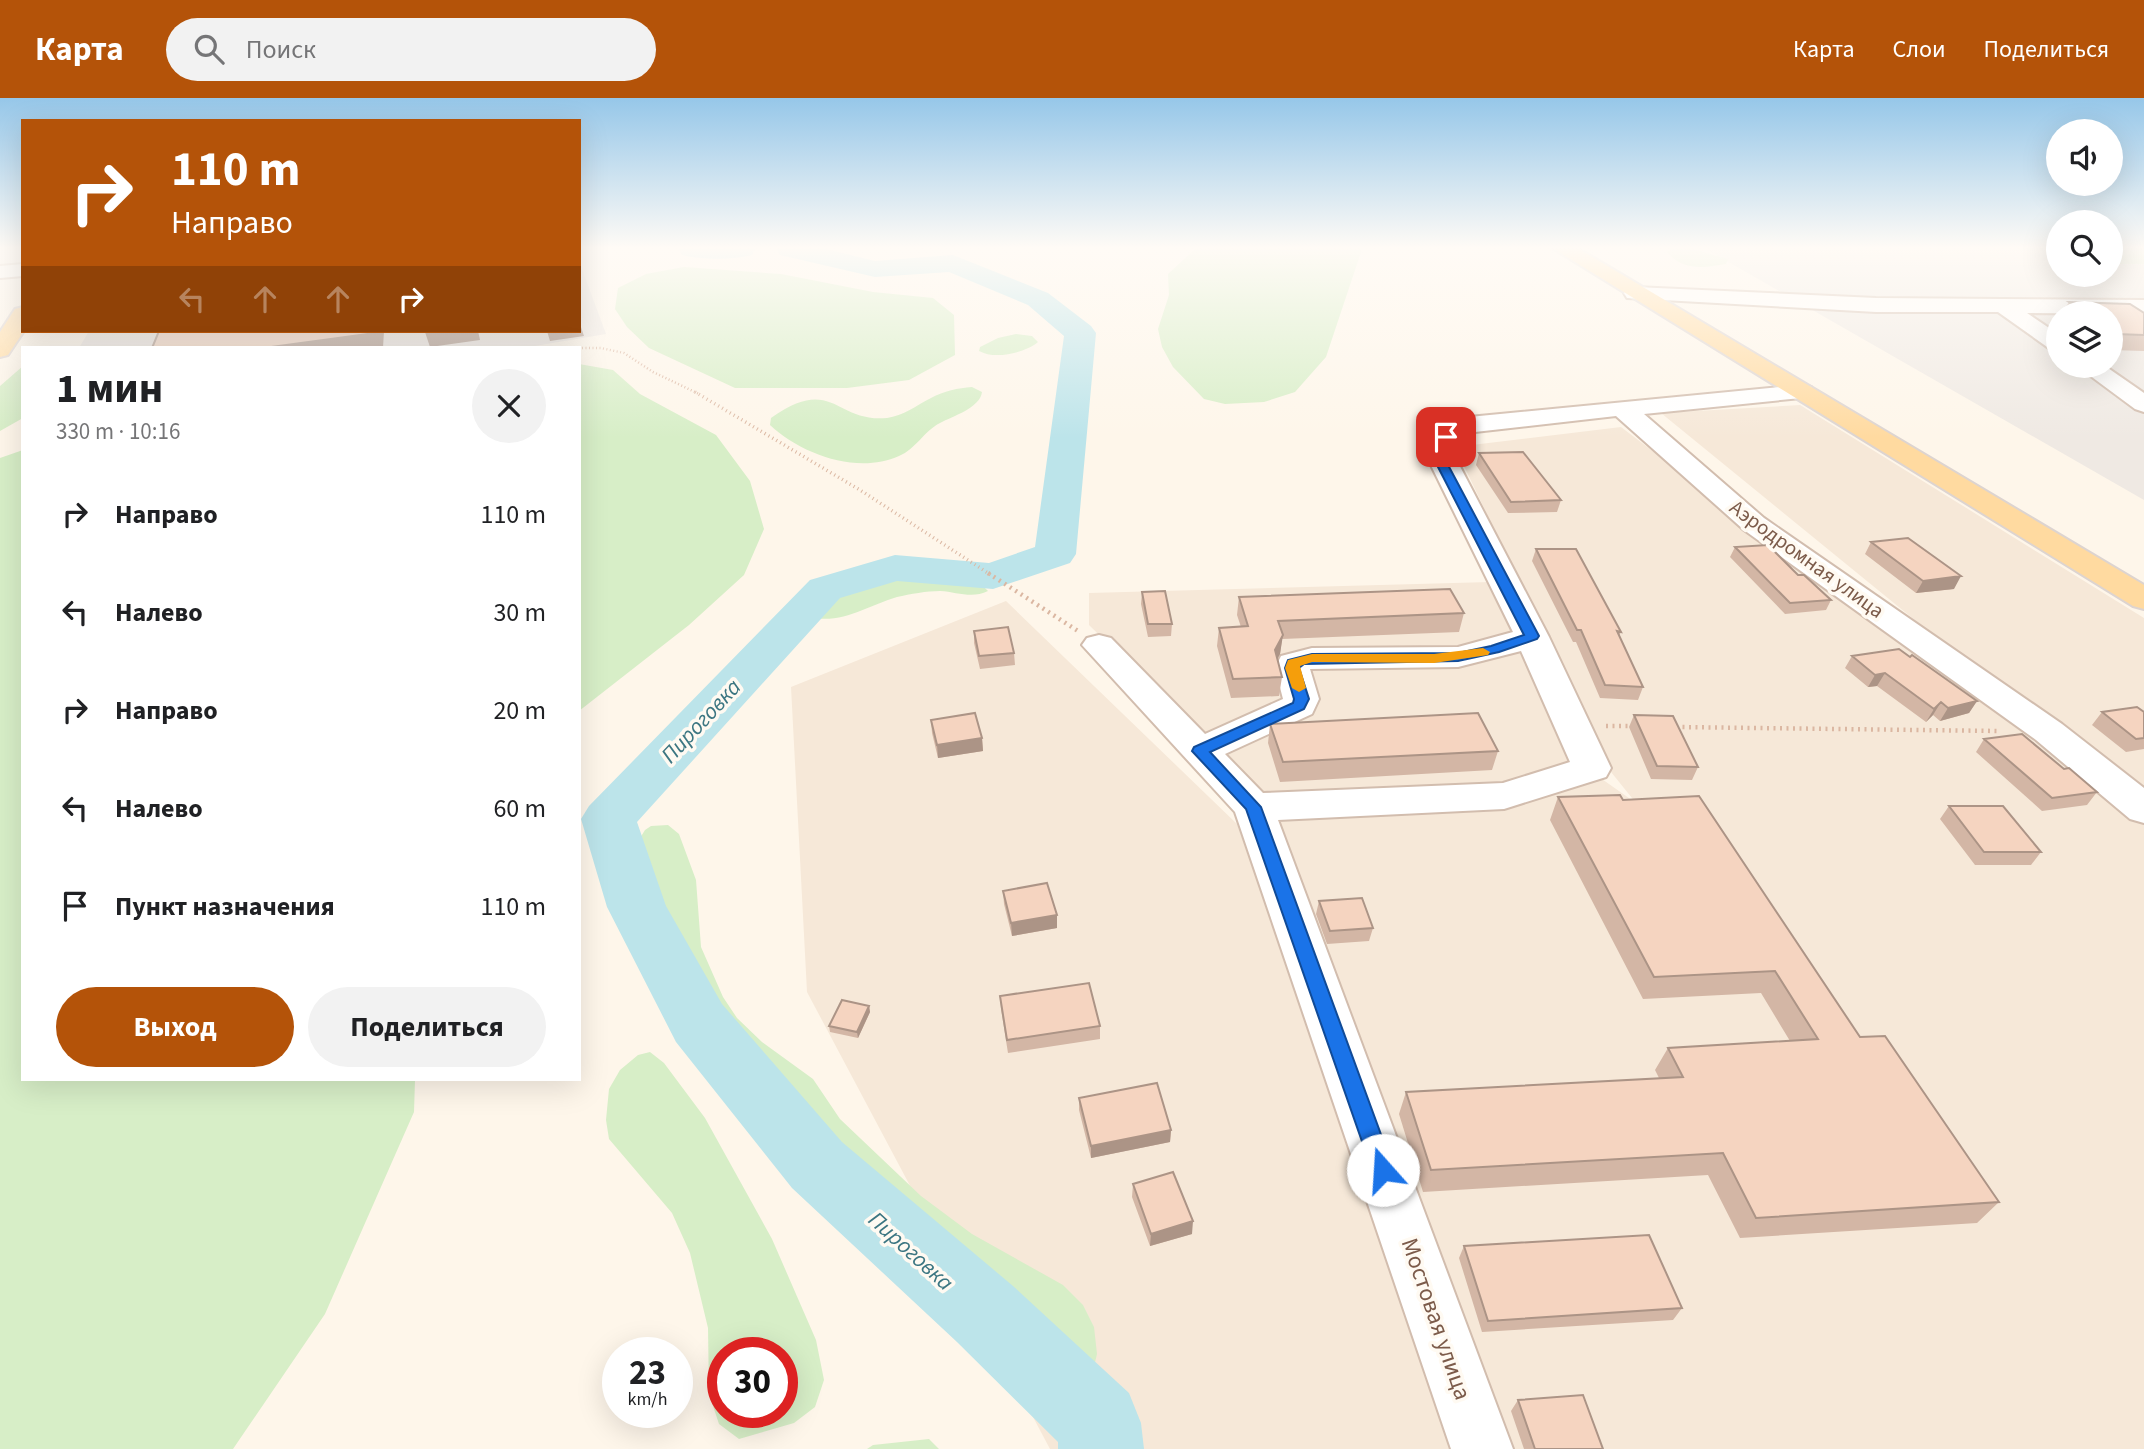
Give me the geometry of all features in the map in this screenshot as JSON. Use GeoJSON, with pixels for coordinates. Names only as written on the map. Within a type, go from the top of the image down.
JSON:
{"type":"FeatureCollection","features":[{"type":"Feature","properties":{"kind":"main road"},"geometry":{"type":"LineString","coordinates":[[1665,312],[2144,598]]}},
{"type":"Feature","properties":{"kind":"main road"},"geometry":{"type":"LineString","coordinates":[[1,347],[21,317]]}},
{"type":"Feature","properties":{"kind":"street"},"geometry":{"type":"LineString","coordinates":[[1683,323],[1703,312]]}},
{"type":"Feature","properties":{"kind":"street"},"geometry":{"type":"LineString","coordinates":[[2012,312],[2046,336]]}},
{"type":"Feature","properties":{"kind":"street"},"geometry":{"type":"LineString","coordinates":[[2106,378],[2144,404]]}},
{"type":"Feature","properties":{"kind":"street"},"geometry":{"type":"LineString","coordinates":[[1253,807],[1504,796],[1592,768],[1570,725],[1532,636],[1438,453],[1440,444],[1457,429],[1469,425],[1622,408],[1802,392]]}},
{"type":"Feature","properties":{"kind":"street","name":"Аэродромная улица"},"geometry":{"type":"LineString","coordinates":[[1622,408],[1754,524],[2049,732],[2144,809]]}},
{"type":"Feature","properties":{"kind":"street"},"geometry":{"type":"LineString","coordinates":[[1199,751],[1299,705],[1301,699],[1292,668],[1293,663],[1300,660],[1458,657],[1494,649],[1532,636]]}},
{"type":"Feature","properties":{"kind":"street","name":"Мостовая улица"},"geometry":{"type":"LineString","coordinates":[[1099,645],[1253,807],[1482,1449]]}},
{"type":"Feature","properties":{"kind":"path"},"geometry":{"type":"LineString","coordinates":[[581,348],[601,348],[624,354],[653,372],[706,397],[860,490],[1099,645]]}},
{"type":"Feature","properties":{"kind":"path"},"geometry":{"type":"LineString","coordinates":[[1570,725],[1638,726]]}},
{"type":"Feature","properties":{"kind":"path"},"geometry":{"type":"LineString","coordinates":[[1665,727],[2049,732]]}},
{"type":"Feature","properties":{"kind":"shaded area"},"geometry":{"type":"Polygon","coordinates":[[[581,312],[598,312],[606,334],[535,346],[80,346],[88,333],[581,333],[581,312]]]}},
{"type":"Feature","properties":{"kind":"shaded area"},"geometry":{"type":"Polygon","coordinates":[[[1816,312],[2046,312],[2046,378],[2123,378],[2123,312],[2144,312],[2144,500],[1816,312]]]}},
{"type":"Feature","properties":{"kind":"shaded area"},"geometry":{"type":"Polygon","coordinates":[[[1800,405],[2144,618],[2144,807],[1661,413],[1800,405]]]}},
{"type":"Feature","properties":{"kind":"shaded area"},"geometry":{"type":"Polygon","coordinates":[[[1621,427],[2144,825],[2144,1449],[1508,1449],[1247,780],[1089,625],[1089,593],[1490,582],[1572,758],[1636,803],[1607,767],[1455,447],[1621,427]]]}},
{"type":"Feature","properties":{"kind":"shaded area"},"geometry":{"type":"Polygon","coordinates":[[[1006,601],[1237,824],[1463,1449],[1050,1449],[807,992],[791,687],[1006,601]]]}},
{"type":"Feature","properties":{"kind":"green space"},"geometry":{"type":"Polygon","coordinates":[[[617,312],[950,312],[954,315],[955,355],[909,380],[847,388],[735,388],[649,348],[627,327],[617,312]]]}},
{"type":"Feature","properties":{"kind":"green space"},"geometry":{"type":"Polygon","coordinates":[[[1163,312],[1341,312],[1326,357],[1295,392],[1264,402],[1225,404],[1204,399],[1173,367],[1162,347],[1158,329],[1163,312]]]}},
{"type":"Feature","properties":{"kind":"green space"},"geometry":{"type":"Polygon","coordinates":[[[1016,334],[1032,336],[1038,342],[1010,354],[993,355],[979,351],[980,347],[998,338],[1016,334]]]}},
{"type":"Feature","properties":{"kind":"green space"},"geometry":{"type":"Polygon","coordinates":[[[581,364],[613,370],[640,394],[716,435],[750,481],[764,529],[744,575],[689,625],[581,709],[581,364]]]}},
{"type":"Feature","properties":{"kind":"green space"},"geometry":{"type":"Polygon","coordinates":[[[21,368],[21,419],[0,431],[0,386],[21,368]]]}},
{"type":"Feature","properties":{"kind":"green space"},"geometry":{"type":"Polygon","coordinates":[[[972,387],[982,392],[976,403],[934,426],[905,453],[883,461],[848,462],[813,453],[770,425],[771,418],[808,400],[833,403],[870,418],[887,418],[904,413],[941,393],[972,387]]]}},
{"type":"Feature","properties":{"kind":"green space"},"geometry":{"type":"Polygon","coordinates":[[[21,451],[21,1081],[415,1081],[414,1112],[325,1314],[233,1449],[0,1449],[0,458],[21,451]]]}},
{"type":"Feature","properties":{"kind":"green space"},"geometry":{"type":"Polygon","coordinates":[[[913,578],[963,579],[988,591],[970,595],[940,591],[918,593],[897,597],[847,616],[814,618],[831,599],[843,593],[872,584],[913,578]]]}},
{"type":"Feature","properties":{"kind":"green space"},"geometry":{"type":"Polygon","coordinates":[[[668,825],[679,834],[696,880],[701,947],[723,997],[737,1018],[762,1042],[813,1079],[840,1119],[921,1196],[972,1234],[1063,1285],[1083,1305],[1094,1327],[1097,1354],[1093,1371],[1075,1392],[1050,1390],[1019,1372],[966,1306],[926,1267],[817,1198],[786,1166],[754,1123],[718,1048],[694,981],[639,878],[637,843],[651,826],[668,825]]]}},
{"type":"Feature","properties":{"kind":"green space"},"geometry":{"type":"Polygon","coordinates":[[[650,1052],[664,1063],[705,1118],[772,1239],[816,1340],[824,1380],[815,1407],[798,1420],[798,1337],[708,1337],[690,1253],[672,1213],[609,1139],[606,1120],[609,1089],[620,1070],[638,1055],[650,1052]]]}},
{"type":"Feature","properties":{"kind":"green space"},"geometry":{"type":"Polygon","coordinates":[[[724,1428],[777,1428],[739,1439],[724,1428]]]}},
{"type":"Feature","properties":{"kind":"green space"},"geometry":{"type":"Polygon","coordinates":[[[929,1439],[939,1449],[867,1449],[873,1445],[929,1439]]]}},
{"type":"Feature","properties":{"kind":"building"},"geometry":{"type":"Polygon","coordinates":[[[2123,312],[2144,313],[2144,335],[2123,334],[2123,312]]]}},
{"type":"Feature","properties":{"kind":"building"},"geometry":{"type":"Polygon","coordinates":[[[158,333],[375,333],[279,346],[153,346],[158,333]]]}},
{"type":"Feature","properties":{"kind":"building"},"geometry":{"type":"Polygon","coordinates":[[[1523,452],[1561,500],[1511,502],[1479,453],[1523,452]]]}},
{"type":"Feature","properties":{"kind":"building"},"geometry":{"type":"Polygon","coordinates":[[[1908,538],[1961,576],[1923,581],[1871,542],[1908,538]]]}},
{"type":"Feature","properties":{"kind":"building"},"geometry":{"type":"Polygon","coordinates":[[[1768,545],[1798,575],[1804,575],[1831,600],[1790,603],[1735,547],[1768,545]]]}},
{"type":"Feature","properties":{"kind":"building"},"geometry":{"type":"Polygon","coordinates":[[[1536,549],[1576,549],[1621,632],[1617,631],[1643,687],[1605,685],[1581,630],[1577,630],[1536,549]]]}},
{"type":"Feature","properties":{"kind":"building"},"geometry":{"type":"Polygon","coordinates":[[[1450,589],[1464,613],[1278,621],[1283,635],[1275,650],[1282,677],[1233,679],[1219,628],[1248,626],[1239,597],[1450,589]]]}},
{"type":"Feature","properties":{"kind":"building"},"geometry":{"type":"Polygon","coordinates":[[[1165,591],[1172,624],[1148,624],[1142,592],[1165,591]]]}},
{"type":"Feature","properties":{"kind":"building"},"geometry":{"type":"Polygon","coordinates":[[[1008,627],[1014,653],[979,656],[974,631],[1008,627]]]}},
{"type":"Feature","properties":{"kind":"building"},"geometry":{"type":"Polygon","coordinates":[[[1899,649],[1910,657],[1912,655],[1977,701],[1948,708],[1941,702],[1934,709],[1885,673],[1875,675],[1852,656],[1899,649]]]}},
{"type":"Feature","properties":{"kind":"building"},"geometry":{"type":"Polygon","coordinates":[[[2137,707],[2144,712],[2144,738],[2136,739],[2102,712],[2137,707]]]}},
{"type":"Feature","properties":{"kind":"building"},"geometry":{"type":"Polygon","coordinates":[[[975,713],[982,738],[937,745],[931,720],[975,713]]]}},
{"type":"Feature","properties":{"kind":"building"},"geometry":{"type":"Polygon","coordinates":[[[1478,713],[1498,751],[1283,762],[1270,724],[1478,713]]]}},
{"type":"Feature","properties":{"kind":"building"},"geometry":{"type":"Polygon","coordinates":[[[1634,715],[1673,716],[1698,767],[1657,766],[1634,715]]]}},
{"type":"Feature","properties":{"kind":"building"},"geometry":{"type":"Polygon","coordinates":[[[2022,734],[2097,792],[2052,798],[1984,739],[2022,734]]]}},
{"type":"Feature","properties":{"kind":"building"},"geometry":{"type":"Polygon","coordinates":[[[1620,795],[1623,800],[1699,796],[1860,1037],[1885,1036],[1999,1202],[1756,1218],[1723,1153],[1431,1170],[1406,1092],[1683,1077],[1668,1048],[1818,1039],[1775,971],[1654,977],[1558,797],[1620,795]]]}},
{"type":"Feature","properties":{"kind":"building"},"geometry":{"type":"Polygon","coordinates":[[[1949,806],[2003,806],[2041,852],[1984,852],[1949,806]]]}},
{"type":"Feature","properties":{"kind":"building"},"geometry":{"type":"Polygon","coordinates":[[[1047,883],[1057,915],[1011,923],[1003,891],[1047,883]]]}},
{"type":"Feature","properties":{"kind":"building"},"geometry":{"type":"Polygon","coordinates":[[[1362,898],[1373,928],[1330,931],[1319,901],[1362,898]]]}},
{"type":"Feature","properties":{"kind":"building"},"geometry":{"type":"Polygon","coordinates":[[[1089,983],[1100,1026],[1007,1040],[1000,996],[1089,983]]]}},
{"type":"Feature","properties":{"kind":"building"},"geometry":{"type":"Polygon","coordinates":[[[842,1000],[869,1006],[857,1032],[829,1026],[842,1000]]]}},
{"type":"Feature","properties":{"kind":"building"},"geometry":{"type":"Polygon","coordinates":[[[1157,1083],[1171,1130],[1091,1146],[1079,1098],[1157,1083]]]}},
{"type":"Feature","properties":{"kind":"building"},"geometry":{"type":"Polygon","coordinates":[[[1173,1172],[1193,1221],[1151,1234],[1133,1184],[1173,1172]]]}},
{"type":"Feature","properties":{"kind":"building"},"geometry":{"type":"Polygon","coordinates":[[[1649,1235],[1682,1308],[1488,1321],[1464,1246],[1649,1235]]]}},
{"type":"Feature","properties":{"kind":"building"},"geometry":{"type":"Polygon","coordinates":[[[1583,1395],[1603,1449],[1535,1449],[1518,1400],[1583,1395]]]}},
{"type":"Feature","properties":{"kind":"waterway","name":"Пироговка"},"geometry":{"type":"LineString","coordinates":[[1054,312],[1080,333],[1055,554],[993,576],[895,568],[825,589],[608,819],[637,907],[699,1023],[817,1165],[985,1314],[1099,1423],[1101,1449]]}},
{"type":"Feature","properties":{"kind":"slow traffic"},"geometry":{"type":"LineString","coordinates":[[1299,688],[1292,668],[1293,663],[1300,660],[1434,659],[1483,652]]}},
{"type":"Feature","properties":{"kind":"route"},"geometry":{"type":"LineString","coordinates":[[1383,1170],[1253,807],[1199,751],[1290,712],[1299,705],[1301,699],[1292,668],[1293,663],[1300,660],[1458,657],[1494,649],[1532,636],[1442,463],[1438,453],[1440,444],[1446,437]]}}]}
